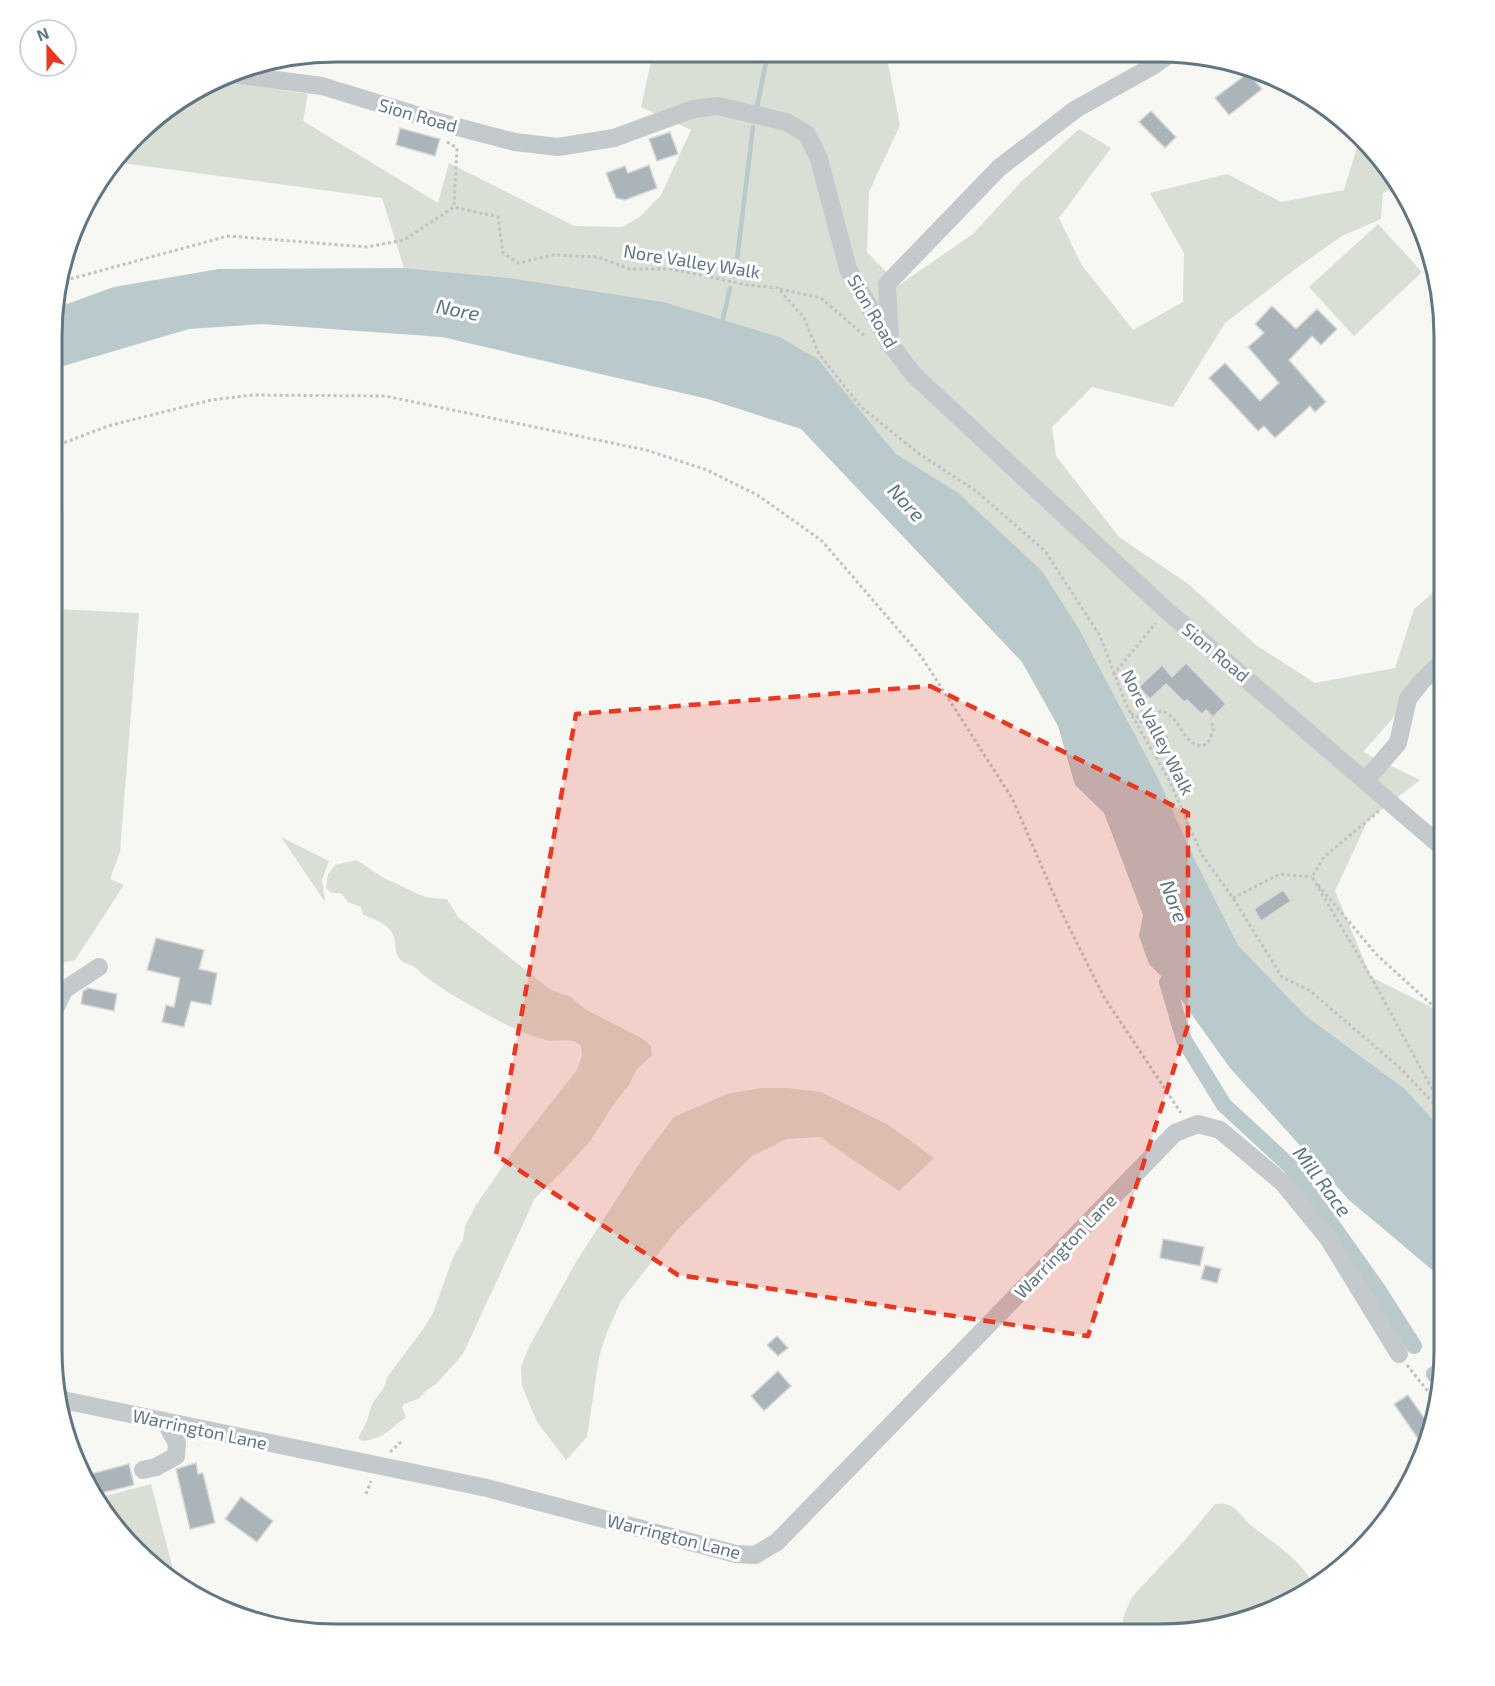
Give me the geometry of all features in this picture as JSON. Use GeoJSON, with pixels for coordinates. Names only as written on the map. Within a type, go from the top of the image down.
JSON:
{"type":"FeatureCollection","features":[{"type":"Feature","properties":{"kind":"street"},"geometry":{"type":"LineString","coordinates":[[890,344],[887,284],[999,168],[1076,109],[1158,62]]}},
{"type":"Feature","properties":{"kind":"street","name":"Sion Road"},"geometry":{"type":"LineString","coordinates":[[248,76],[322,86],[446,124],[515,142],[558,147],[614,138],[693,109],[717,106],[786,122],[807,134],[825,178],[848,269],[890,344],[914,375],[1166,610],[1434,840]]}},
{"type":"Feature","properties":{"kind":"street"},"geometry":{"type":"LineString","coordinates":[[1366,780],[1398,743],[1408,699],[1434,670]]}},
{"type":"Feature","properties":{"kind":"street"},"geometry":{"type":"LineString","coordinates":[[62,994],[64,990],[99,967]]}},
{"type":"Feature","properties":{"kind":"street"},"geometry":{"type":"LineString","coordinates":[[1198,1124],[1220,1130],[1283,1183],[1328,1238],[1399,1354]]}},
{"type":"Feature","properties":{"kind":"street","name":"Warrington Lane"},"geometry":{"type":"LineString","coordinates":[[66,1401],[487,1488],[736,1554],[755,1555],[777,1542],[1175,1133],[1198,1124]]}},
{"type":"Feature","properties":{"kind":"street"},"geometry":{"type":"LineString","coordinates":[[143,1470],[156,1467],[176,1456],[177,1443],[165,1422]]}},
{"type":"Feature","properties":{"kind":"path"},"geometry":{"type":"LineString","coordinates":[[68,280],[228,236],[367,247],[404,240],[454,207],[457,147],[441,139],[446,124]]}},
{"type":"Feature","properties":{"kind":"path","name":"Nore Valley Walk"},"geometry":{"type":"LineString","coordinates":[[454,207],[498,217],[503,253],[518,263],[553,255],[598,257],[630,269],[671,269],[747,285],[778,288],[804,318],[819,354],[861,407],[918,453],[976,491],[1045,551],[1100,636],[1113,675],[1131,714],[1169,780],[1202,855],[1233,898],[1282,976],[1309,990],[1398,1067],[1434,1102]]}},
{"type":"Feature","properties":{"kind":"path"},"geometry":{"type":"LineString","coordinates":[[778,288],[821,298],[872,342],[883,348],[890,344]]}},
{"type":"Feature","properties":{"kind":"path"},"geometry":{"type":"LineString","coordinates":[[62,444],[108,426],[211,400],[253,394],[385,396],[646,450],[708,470],[759,496],[822,541],[921,656],[1012,798],[1062,913],[1104,998],[1181,1112],[1198,1124]]}},
{"type":"Feature","properties":{"kind":"path"},"geometry":{"type":"LineString","coordinates":[[1113,675],[1166,610]]}},
{"type":"Feature","properties":{"kind":"path"},"geometry":{"type":"LineString","coordinates":[[1131,714],[1136,715],[1158,744],[1162,745],[1167,739],[1155,718],[1160,711],[1170,716],[1193,743],[1203,746],[1209,741],[1214,728],[1210,720]]}},
{"type":"Feature","properties":{"kind":"path"},"geometry":{"type":"LineString","coordinates":[[1312,877],[1324,857],[1391,802]]}},
{"type":"Feature","properties":{"kind":"path"},"geometry":{"type":"LineString","coordinates":[[1233,898],[1280,874],[1312,877],[1377,955],[1434,1007]]}},
{"type":"Feature","properties":{"kind":"path"},"geometry":{"type":"LineString","coordinates":[[1312,877],[1371,977],[1434,1095]]}},
{"type":"Feature","properties":{"kind":"path"},"geometry":{"type":"LineString","coordinates":[[1399,1354],[1430,1394]]}},
{"type":"Feature","properties":{"kind":"highlighted area"},"geometry":{"type":"Polygon","coordinates":[[[930,686],[1188,813],[1188,1025],[1088,1336],[678,1275],[496,1155],[576,714],[930,686]]]}},
{"type":"Feature","properties":{"kind":"shaded area"},"geometry":{"type":"Polygon","coordinates":[[[651,62],[888,62],[900,125],[869,192],[867,252],[899,285],[973,234],[1021,182],[1079,129],[1111,148],[1059,218],[1081,264],[1133,330],[1183,302],[1184,253],[1150,193],[1227,174],[1281,202],[1344,190],[1357,147],[1377,169],[1391,189],[1383,193],[1381,219],[1342,236],[1225,323],[1173,407],[1092,387],[1052,427],[1056,456],[1119,537],[1187,583],[1256,645],[1315,683],[1395,668],[1414,609],[1434,592],[1434,671],[1363,752],[1420,780],[1368,820],[1335,891],[1371,977],[1434,1008],[1434,1121],[1405,1089],[1306,1016],[1238,945],[1193,856],[1158,778],[1079,629],[957,492],[896,454],[818,359],[780,337],[664,302],[510,278],[404,268],[382,198],[123,163],[169,118],[199,98],[231,82],[308,94],[303,121],[438,203],[449,163],[574,226],[622,227],[641,216],[661,195],[691,130],[641,107],[651,62]]]}},
{"type":"Feature","properties":{"kind":"shaded area"},"geometry":{"type":"Polygon","coordinates":[[[1378,224],[1422,272],[1354,336],[1309,287],[1378,224]]]}},
{"type":"Feature","properties":{"kind":"shaded area"},"geometry":{"type":"Polygon","coordinates":[[[62,609],[139,613],[120,852],[110,879],[124,885],[75,960],[62,963],[62,609]]]}},
{"type":"Feature","properties":{"kind":"shaded area"},"geometry":{"type":"Polygon","coordinates":[[[281,837],[329,861],[322,880],[325,902],[281,837]]]}},
{"type":"Feature","properties":{"kind":"shaded area"},"geometry":{"type":"Polygon","coordinates":[[[357,860],[382,877],[416,893],[429,898],[447,899],[458,917],[551,990],[571,997],[585,1009],[643,1039],[651,1046],[652,1055],[636,1070],[630,1083],[591,1140],[535,1198],[463,1354],[437,1383],[418,1399],[404,1404],[402,1407],[406,1417],[382,1436],[362,1441],[358,1438],[367,1421],[372,1404],[383,1389],[388,1376],[433,1313],[454,1255],[463,1240],[465,1227],[476,1205],[517,1146],[577,1070],[582,1056],[581,1046],[577,1043],[569,1040],[546,1040],[507,1025],[449,993],[415,967],[403,962],[397,955],[394,938],[389,928],[363,915],[361,907],[348,902],[342,894],[330,892],[326,888],[328,874],[335,865],[357,860]]]}},
{"type":"Feature","properties":{"kind":"shaded area"},"geometry":{"type":"Polygon","coordinates":[[[761,1088],[821,1092],[887,1124],[934,1158],[899,1191],[820,1137],[787,1139],[752,1156],[677,1230],[621,1301],[599,1357],[587,1437],[566,1460],[537,1422],[522,1386],[521,1367],[529,1347],[576,1262],[643,1158],[674,1117],[727,1094],[761,1088]]]}},
{"type":"Feature","properties":{"kind":"shaded area"},"geometry":{"type":"Polygon","coordinates":[[[151,1484],[173,1571],[142,1544],[118,1517],[104,1496],[151,1484]]]}},
{"type":"Feature","properties":{"kind":"shaded area"},"geometry":{"type":"Polygon","coordinates":[[[1215,1504],[1225,1504],[1233,1507],[1250,1524],[1297,1562],[1310,1579],[1264,1604],[1230,1615],[1177,1624],[1122,1624],[1132,1597],[1215,1504]]]}},
{"type":"Feature","properties":{"kind":"water","name":"Nore"},"geometry":{"type":"Polygon","coordinates":[[[404,268],[510,278],[664,302],[780,337],[818,359],[896,454],[957,492],[1042,571],[1079,629],[1158,778],[1193,856],[1238,945],[1306,1016],[1405,1089],[1434,1121],[1434,1271],[1349,1200],[1230,1068],[1172,987],[1149,964],[1139,936],[1143,915],[1104,813],[1075,785],[1058,726],[1022,662],[801,429],[708,399],[442,337],[262,324],[189,329],[62,366],[63,305],[114,287],[219,269],[404,268]]]}},
{"type":"Feature","properties":{"kind":"building"},"geometry":{"type":"Polygon","coordinates":[[[1245,75],[1252,78],[1262,89],[1229,115],[1215,98],[1245,75]]]}},
{"type":"Feature","properties":{"kind":"building"},"geometry":{"type":"Polygon","coordinates":[[[1151,111],[1176,137],[1165,148],[1139,122],[1151,111]]]}},
{"type":"Feature","properties":{"kind":"building"},"geometry":{"type":"Polygon","coordinates":[[[400,128],[440,139],[435,156],[396,145],[400,128]]]}},
{"type":"Feature","properties":{"kind":"building"},"geometry":{"type":"Polygon","coordinates":[[[670,132],[678,154],[657,161],[649,139],[670,132]]]}},
{"type":"Feature","properties":{"kind":"building"},"geometry":{"type":"Polygon","coordinates":[[[649,165],[657,188],[625,200],[616,198],[606,173],[625,166],[628,173],[649,165]]]}},
{"type":"Feature","properties":{"kind":"building"},"geometry":{"type":"Polygon","coordinates":[[[1272,306],[1296,329],[1317,309],[1337,329],[1321,345],[1312,336],[1289,360],[1326,402],[1315,412],[1310,406],[1275,438],[1264,426],[1258,431],[1209,378],[1225,363],[1260,401],[1279,383],[1248,347],[1264,333],[1255,324],[1272,306]]]}},
{"type":"Feature","properties":{"kind":"building"},"geometry":{"type":"Polygon","coordinates":[[[1186,663],[1226,704],[1213,717],[1206,710],[1202,714],[1187,700],[1184,702],[1166,684],[1150,699],[1139,687],[1162,665],[1172,677],[1186,663]]]}},
{"type":"Feature","properties":{"kind":"building"},"geometry":{"type":"Polygon","coordinates":[[[1283,890],[1291,901],[1261,921],[1254,909],[1283,890]]]}},
{"type":"Feature","properties":{"kind":"building"},"geometry":{"type":"Polygon","coordinates":[[[156,938],[204,950],[199,969],[217,973],[211,1005],[191,1001],[184,1027],[162,1022],[166,1005],[174,1007],[180,978],[147,970],[156,938]]]}},
{"type":"Feature","properties":{"kind":"building"},"geometry":{"type":"Polygon","coordinates":[[[88,988],[117,994],[114,1011],[81,1004],[83,991],[88,988]]]}},
{"type":"Feature","properties":{"kind":"building"},"geometry":{"type":"Polygon","coordinates":[[[1163,1239],[1204,1247],[1200,1266],[1160,1258],[1163,1239]]]}},
{"type":"Feature","properties":{"kind":"building"},"geometry":{"type":"Polygon","coordinates":[[[1205,1265],[1221,1269],[1217,1283],[1201,1279],[1205,1265]]]}},
{"type":"Feature","properties":{"kind":"building"},"geometry":{"type":"Polygon","coordinates":[[[777,1336],[788,1348],[778,1356],[767,1345],[777,1336]]]}},
{"type":"Feature","properties":{"kind":"building"},"geometry":{"type":"Polygon","coordinates":[[[778,1371],[791,1386],[764,1411],[751,1396],[778,1371]]]}},
{"type":"Feature","properties":{"kind":"building"},"geometry":{"type":"Polygon","coordinates":[[[1408,1395],[1425,1419],[1419,1439],[1394,1404],[1408,1395]]]}},
{"type":"Feature","properties":{"kind":"building"},"geometry":{"type":"Polygon","coordinates":[[[196,1463],[198,1474],[203,1473],[215,1523],[190,1529],[176,1469],[196,1463]]]}},
{"type":"Feature","properties":{"kind":"building"},"geometry":{"type":"Polygon","coordinates":[[[129,1464],[134,1485],[102,1493],[91,1474],[129,1464]]]}},
{"type":"Feature","properties":{"kind":"building"},"geometry":{"type":"Polygon","coordinates":[[[241,1497],[273,1521],[257,1542],[225,1519],[241,1497]]]}},
{"type":"Feature","properties":{"kind":"waterway"},"geometry":{"type":"LineString","coordinates":[[757,107],[766,62]]}},
{"type":"Feature","properties":{"kind":"waterway"},"geometry":{"type":"LineString","coordinates":[[735,276],[753,127]]}},
{"type":"Feature","properties":{"kind":"waterway"},"geometry":{"type":"LineString","coordinates":[[722,323],[730,288]]}},
{"type":"Feature","properties":{"kind":"waterway","name":"Mill Race"},"geometry":{"type":"LineString","coordinates":[[1167,982],[1184,1040],[1224,1105],[1291,1167],[1379,1291],[1414,1346]]}}]}
